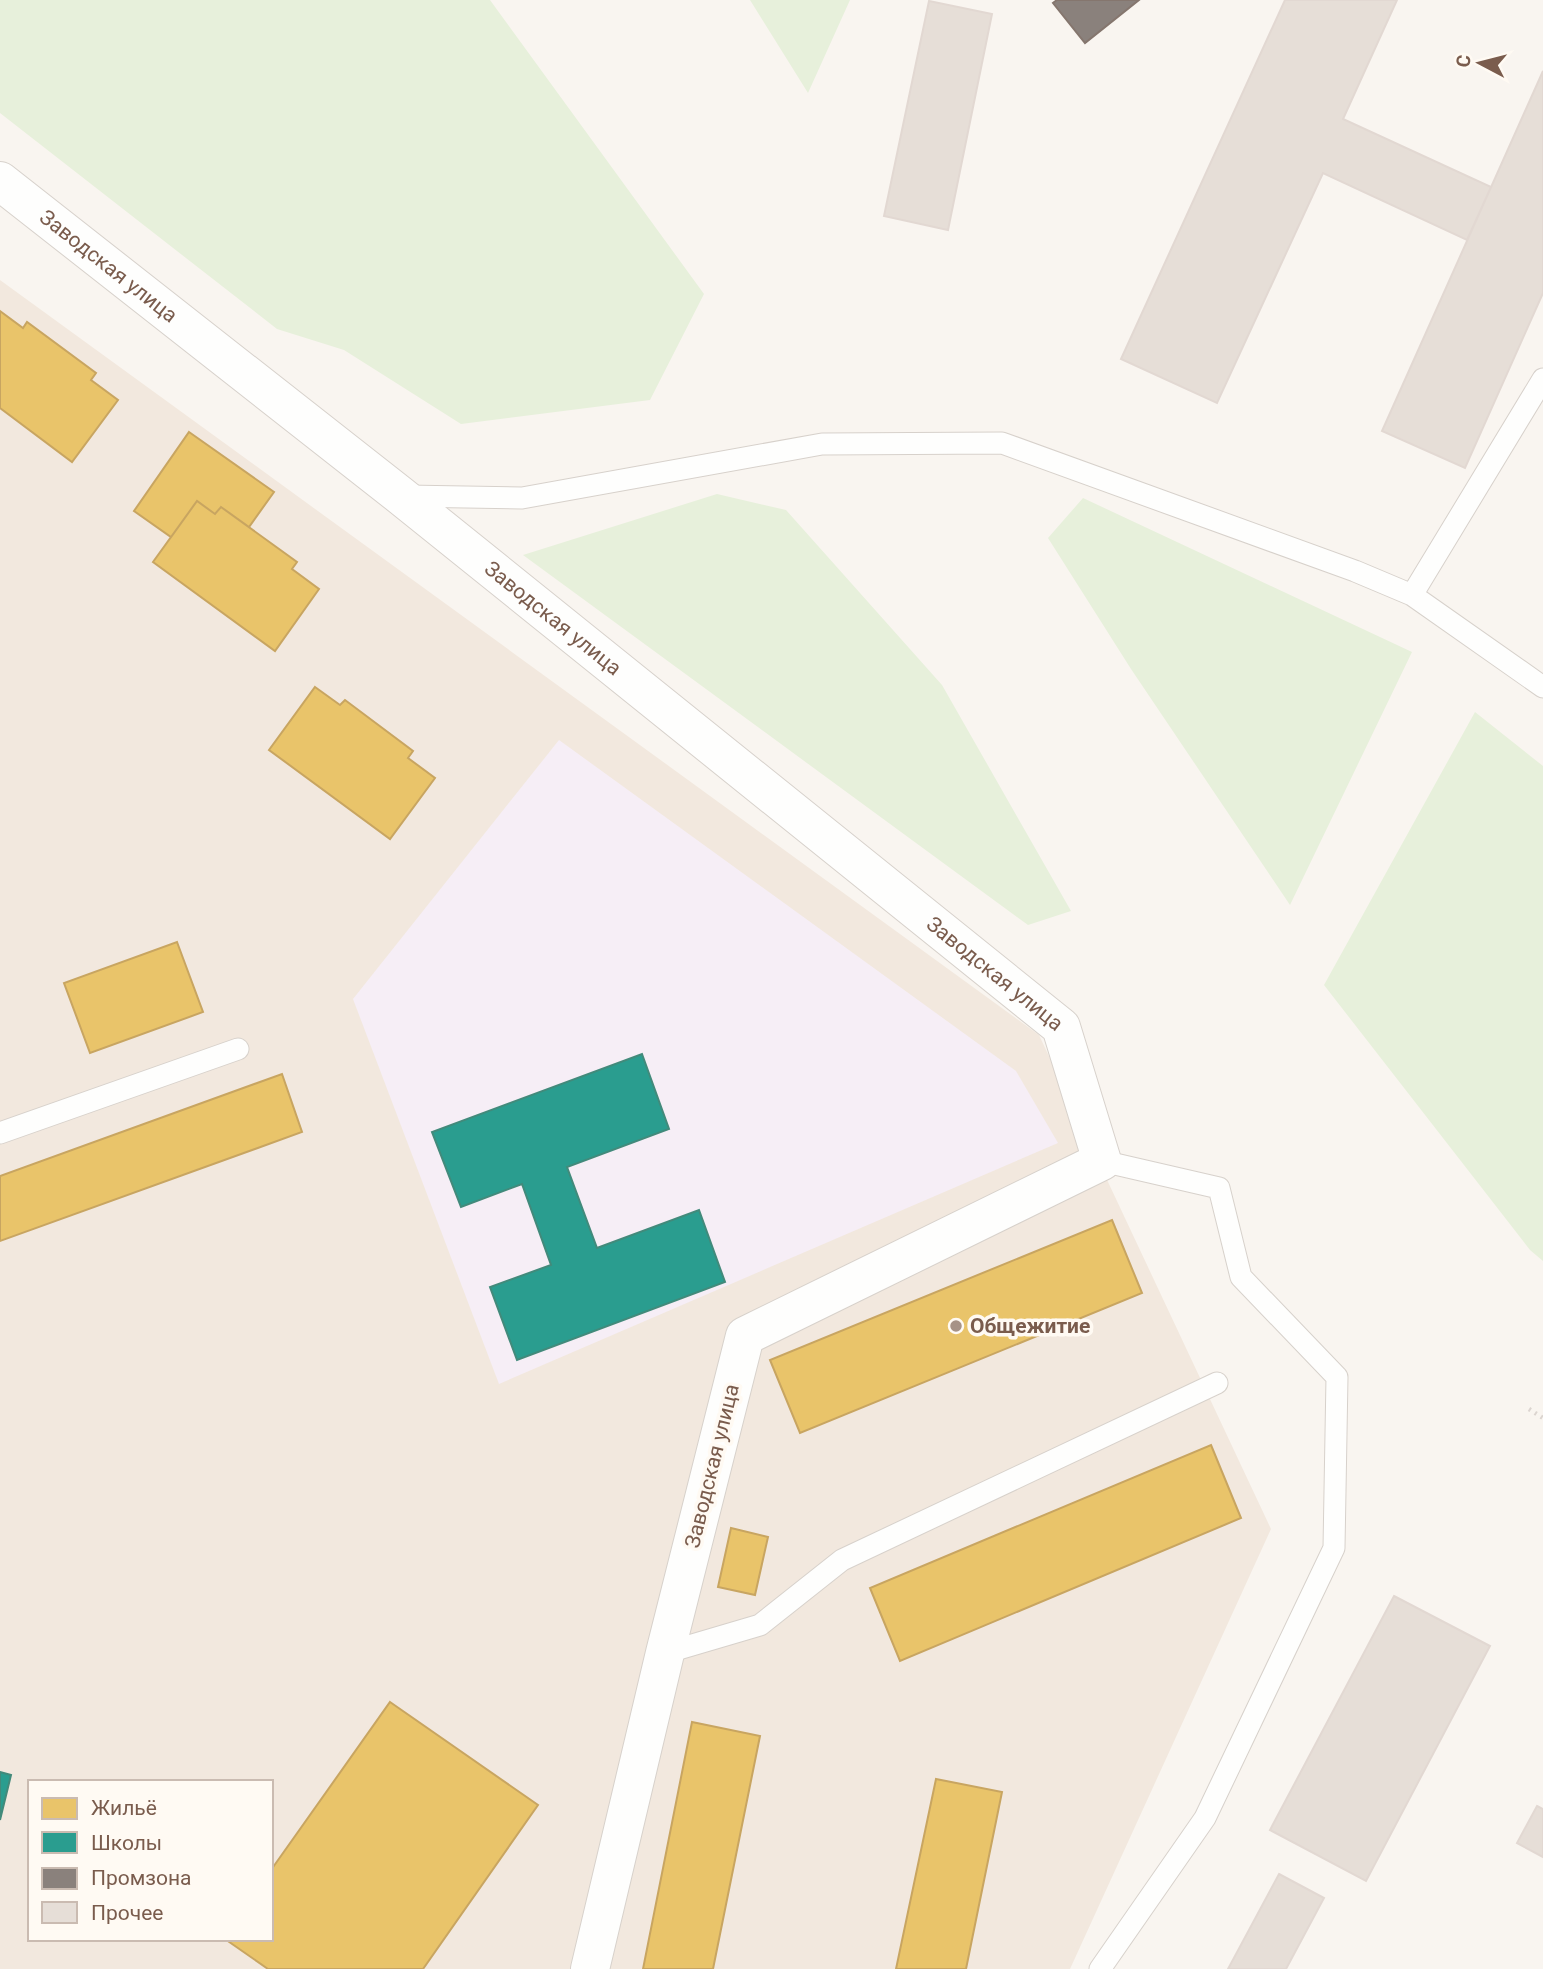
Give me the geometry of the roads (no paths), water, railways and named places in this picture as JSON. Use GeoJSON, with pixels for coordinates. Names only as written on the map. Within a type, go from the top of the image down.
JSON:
{"type":"FeatureCollection","features":[{"type":"Feature","properties":{"kind":"street","name":"Заводская улица"},"geometry":{"type":"LineString","coordinates":[[0,181],[401,496],[1061,1027],[1102,1161],[745,1336],[665,1653],[590,1969]]}},
{"type":"Feature","properties":{"kind":"lane"},"geometry":{"type":"LineString","coordinates":[[1412,595],[1543,379]]}},
{"type":"Feature","properties":{"kind":"lane"},"geometry":{"type":"LineString","coordinates":[[401,496],[522,498],[822,444],[1002,443],[1355,570],[1412,595],[1543,687]]}},
{"type":"Feature","properties":{"kind":"lane"},"geometry":{"type":"LineString","coordinates":[[0,1133],[238,1049]]}},
{"type":"Feature","properties":{"kind":"lane"},"geometry":{"type":"LineString","coordinates":[[1100,1969],[1205,1818],[1334,1548],[1337,1377],[1241,1278],[1219,1188],[1102,1161]]}},
{"type":"Feature","properties":{"kind":"lane"},"geometry":{"type":"LineString","coordinates":[[665,1653],[760,1625],[842,1560],[1217,1383]]}},
{"type":"Feature","properties":{"kind":"place","name":"Общежитие"},"geometry":{"type":"Point","coordinates":[956,1326]}}]}
